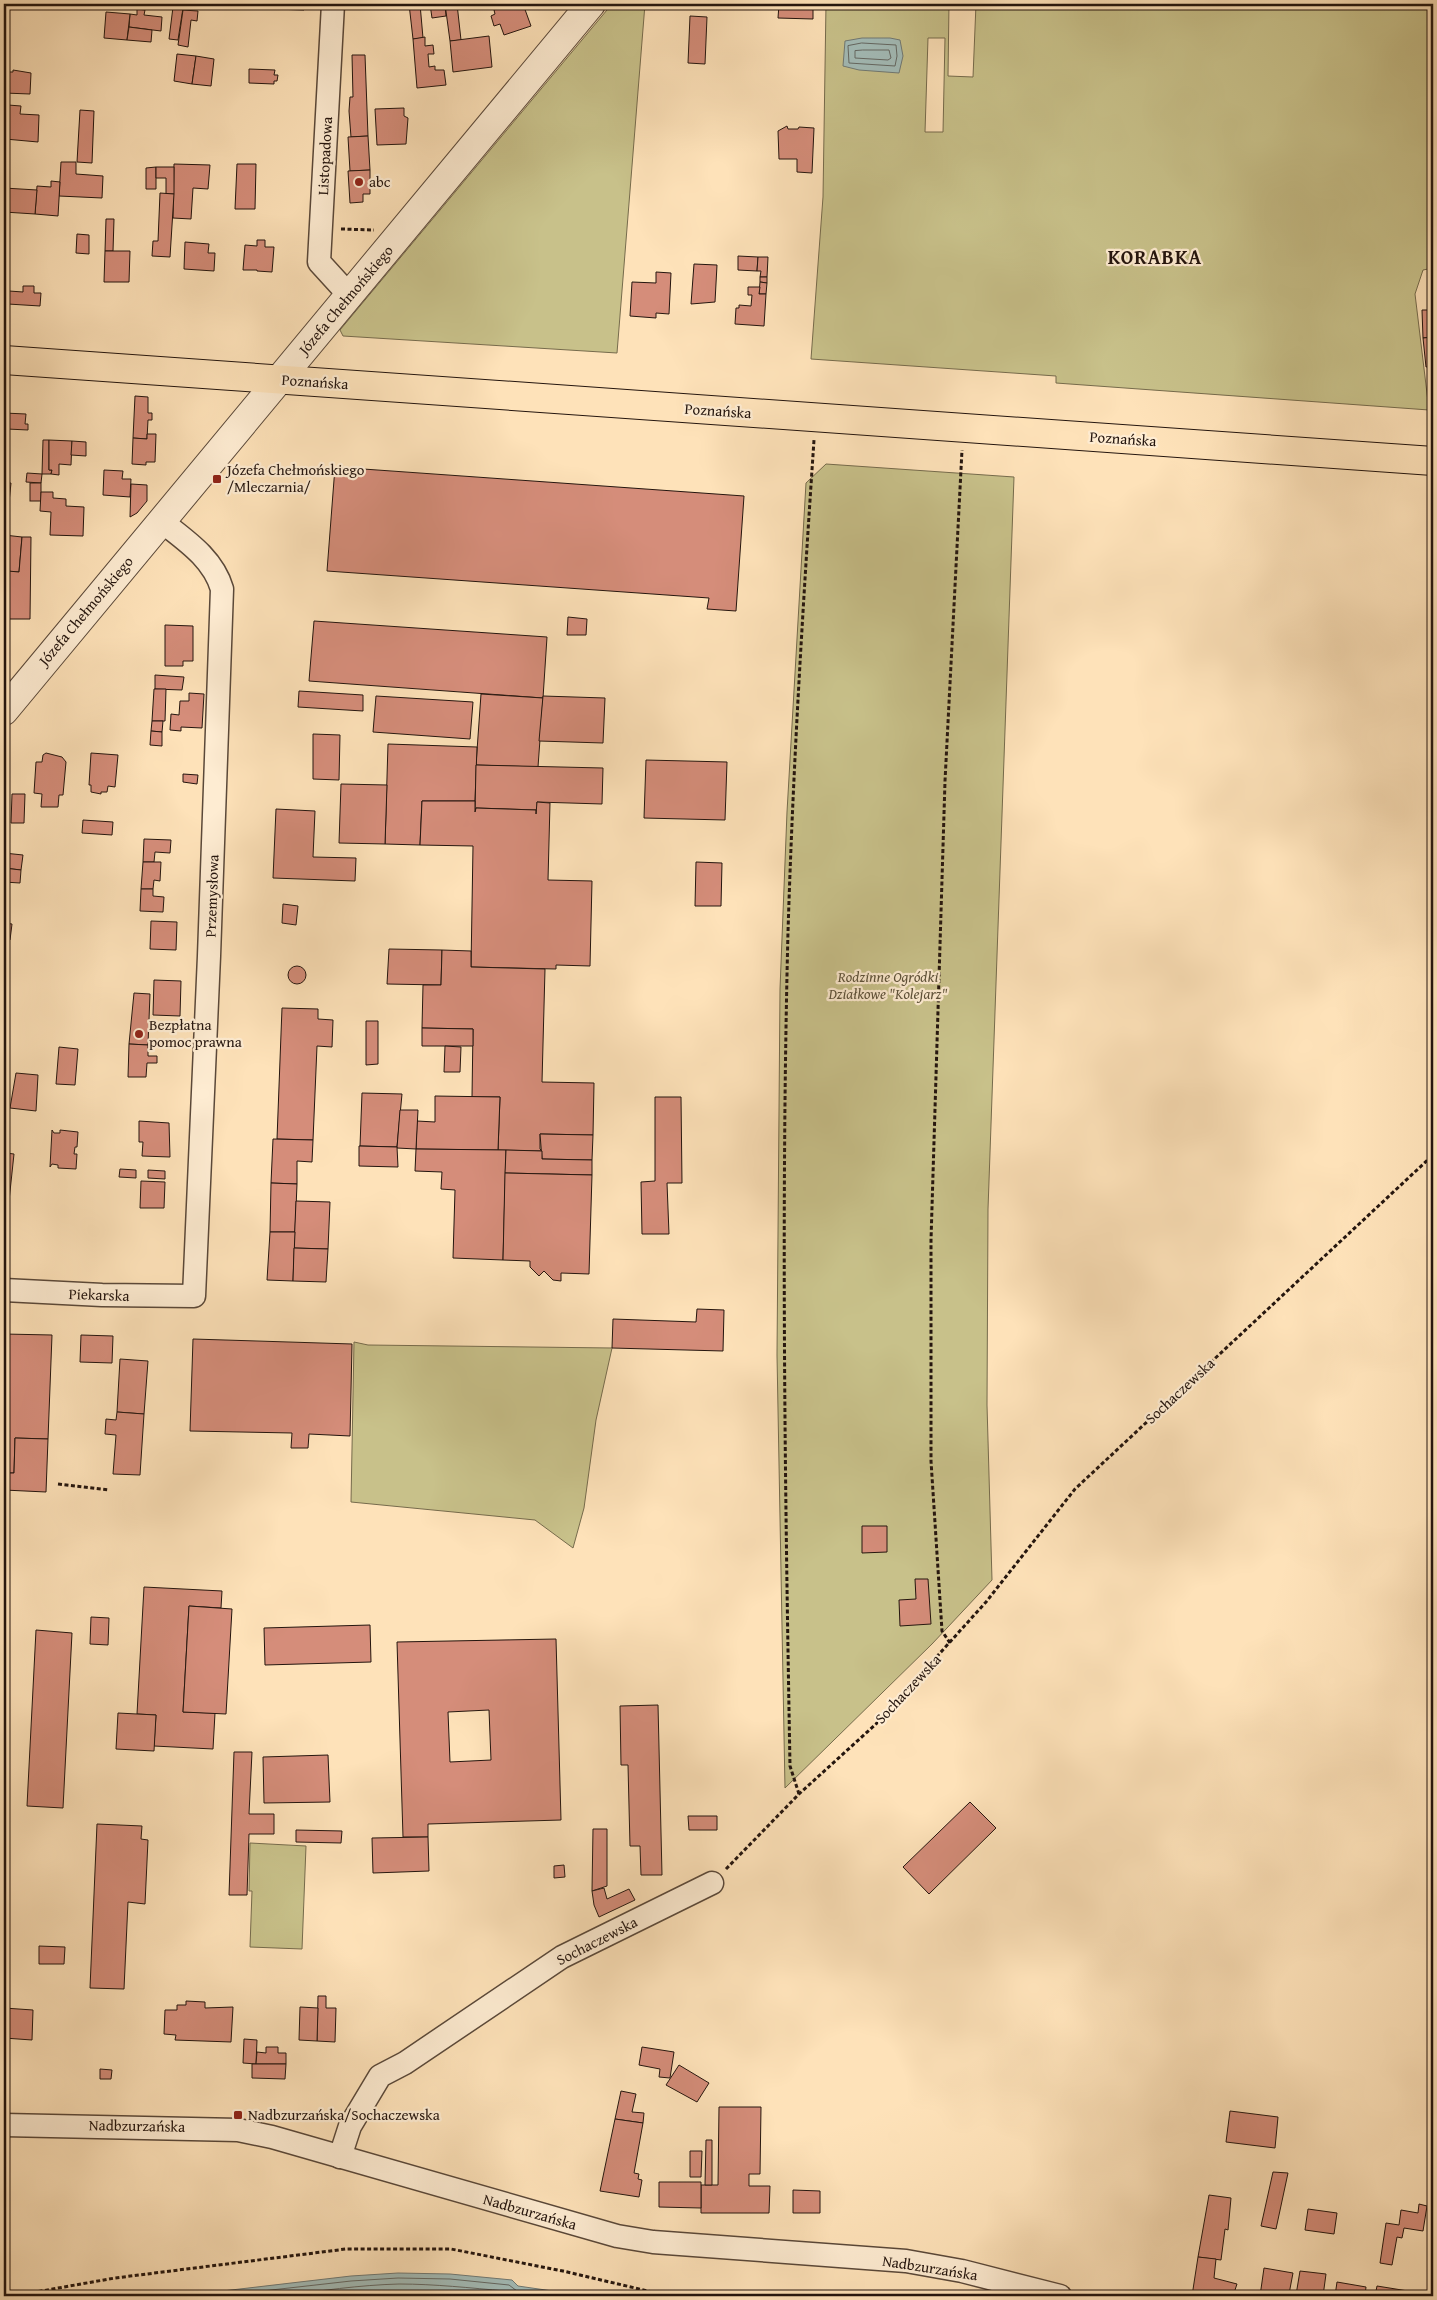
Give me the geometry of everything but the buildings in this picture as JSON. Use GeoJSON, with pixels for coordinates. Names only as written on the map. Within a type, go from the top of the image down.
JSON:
{"type":"FeatureCollection","features":[{"type":"Feature","properties":{"kind":"main road","name":"Poznańska"},"geometry":{"type":"LineString","coordinates":[[4,360],[1433,461]]}},
{"type":"Feature","properties":{"kind":"street","name":"Listopadowa"},"geometry":{"type":"LineString","coordinates":[[333,4],[319,262],[350,296]]}},
{"type":"Feature","properties":{"kind":"street","name":"Józefa Chełmońskiego"},"geometry":{"type":"LineString","coordinates":[[4,711],[591,4]]}},
{"type":"Feature","properties":{"kind":"street","name":"Przemysłowa"},"geometry":{"type":"LineString","coordinates":[[160,521],[209,562],[218,576],[222,589],[210,930],[194,1296]]}},
{"type":"Feature","properties":{"kind":"street","name":"Piekarska"},"geometry":{"type":"LineString","coordinates":[[4,1290],[93,1295],[194,1296]]}},
{"type":"Feature","properties":{"kind":"street","name":"Sochaczewska"},"geometry":{"type":"LineString","coordinates":[[340,2157],[350,2126],[380,2076],[405,2063],[562,1957],[712,1883]]}},
{"type":"Feature","properties":{"kind":"street","name":"Nadbzurzańska"},"geometry":{"type":"LineString","coordinates":[[4,2125],[226,2128],[272,2137],[538,2215],[617,2236],[652,2242],[906,2261],[962,2271],[1060,2296]]}},
{"type":"Feature","properties":{"kind":"path"},"geometry":{"type":"LineString","coordinates":[[321,228],[374,231],[380,228]]}},
{"type":"Feature","properties":{"kind":"path"},"geometry":{"type":"LineString","coordinates":[[799,1794],[790,1766],[784,1288],[788,934],[792,826],[814,436]]}},
{"type":"Feature","properties":{"kind":"path"},"geometry":{"type":"LineString","coordinates":[[950,1643],[942,1631],[931,1462],[931,1240],[945,781],[962,446]]}},
{"type":"Feature","properties":{"kind":"path","name":"Sochaczewska"},"geometry":{"type":"LineString","coordinates":[[712,1883],[799,1794],[876,1724],[986,1602],[1075,1489],[1433,1154]]}},
{"type":"Feature","properties":{"kind":"path"},"geometry":{"type":"LineString","coordinates":[[58,1484],[110,1490]]}},
{"type":"Feature","properties":{"kind":"path"},"geometry":{"type":"LineString","coordinates":[[13,2296],[114,2278],[346,2249],[451,2249],[563,2271],[670,2296]]}},
{"type":"Feature","properties":{"kind":"green space"},"geometry":{"type":"Polygon","coordinates":[[[612,4],[645,4],[617,353],[343,336],[340,330],[612,4]]]}},
{"type":"Feature","properties":{"kind":"green space"},"geometry":{"type":"Polygon","coordinates":[[[826,4],[949,4],[948,76],[973,77],[976,4],[1433,4],[1433,268],[1423,270],[1415,294],[1429,410],[1056,383],[1056,376],[811,359],[823,197],[826,4]],[[928,38],[925,132],[943,132],[945,38],[928,38]]]}},
{"type":"Feature","properties":{"kind":"green space","name":"Rodzinne Ogródki Działkowe \"Kolejarz\""},"geometry":{"type":"Polygon","coordinates":[[[826,464],[1014,477],[988,1209],[987,1405],[992,1580],[932,1644],[785,1788],[777,1355],[780,989],[787,812],[806,483],[826,464]]]}},
{"type":"Feature","properties":{"kind":"green space"},"geometry":{"type":"Polygon","coordinates":[[[354,1342],[368,1345],[612,1348],[596,1420],[584,1508],[573,1548],[535,1520],[351,1502],[354,1342]]]}},
{"type":"Feature","properties":{"kind":"green space"},"geometry":{"type":"Polygon","coordinates":[[[250,1843],[306,1846],[302,1949],[250,1947],[252,1891],[249,1891],[250,1843]]]}},
{"type":"Feature","properties":{"kind":"water"},"geometry":{"type":"Polygon","coordinates":[[[862,38],[900,40],[903,56],[899,73],[859,70],[843,66],[845,41],[862,38]]]}},
{"type":"Feature","properties":{"kind":"water"},"geometry":{"type":"Polygon","coordinates":[[[398,2273],[450,2274],[512,2280],[518,2286],[587,2296],[180,2296],[351,2276],[398,2273]]]}},
{"type":"Feature","properties":{"kind":"place","name":"abc"},"geometry":{"type":"Point","coordinates":[359,182]}},
{"type":"Feature","properties":{"kind":"place","name":"Józefa Chełmońskiego /Mleczarnia/"},"geometry":{"type":"Point","coordinates":[217,479]}},
{"type":"Feature","properties":{"kind":"place","name":"Bezpłatna pomoc prawna"},"geometry":{"type":"Point","coordinates":[139,1034]}},
{"type":"Feature","properties":{"kind":"place","name":"Nadbzurzańska/Sochaczewska"},"geometry":{"type":"Point","coordinates":[238,2115]}},
{"type":"Feature","properties":{"kind":"district","name":"KORABKA"},"geometry":{"type":"Point","coordinates":[1155,257]}}]}
